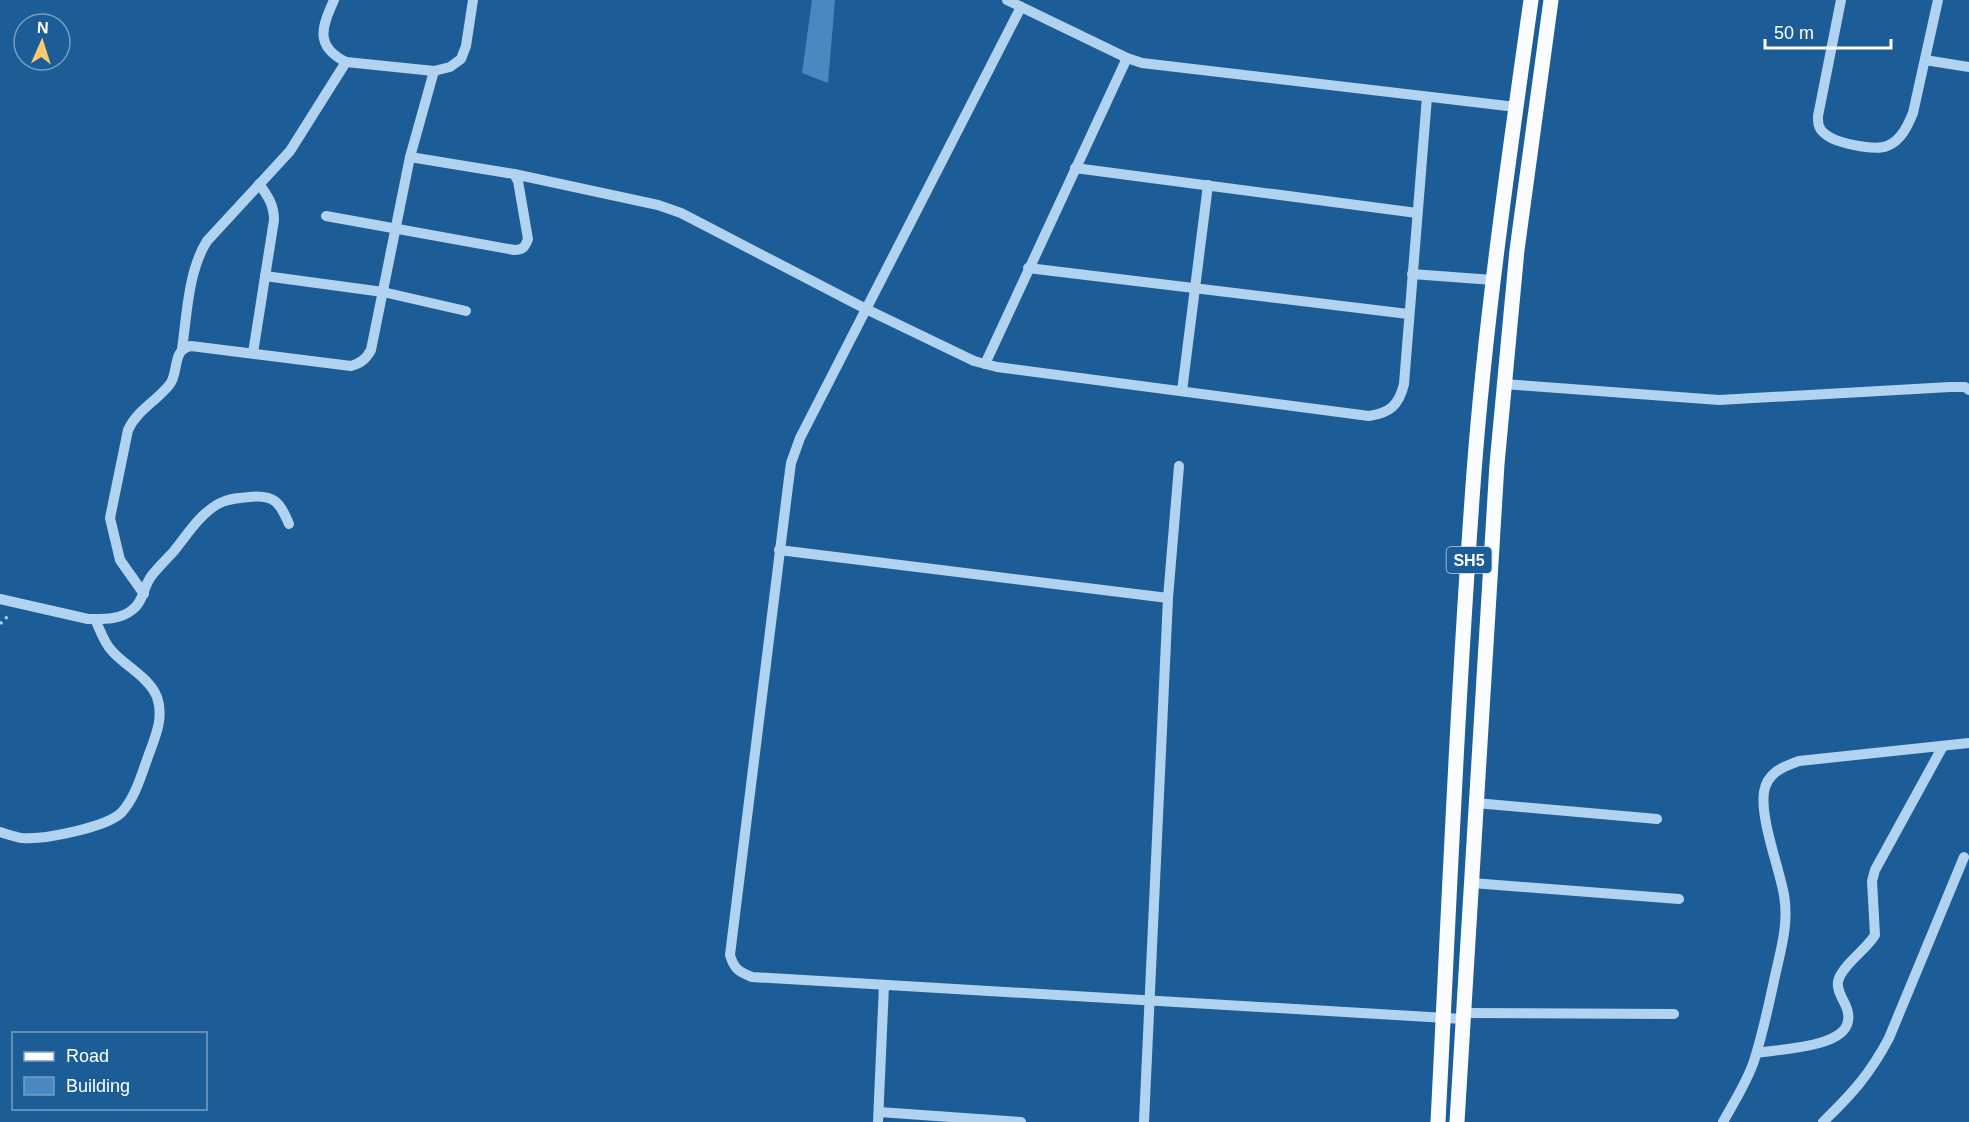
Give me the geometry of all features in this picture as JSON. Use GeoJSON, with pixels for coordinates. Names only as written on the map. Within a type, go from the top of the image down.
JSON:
{"type":"FeatureCollection","features":[{"type":"Feature","properties":{"kind":"main road","name":"SH5"},"geometry":{"type":"LineString","coordinates":[[1438,1122],[1454,800],[1474,471],[1493,280],[1531,0]]}},
{"type":"Feature","properties":{"kind":"main road","name":"SH5"},"geometry":{"type":"LineString","coordinates":[[1457,1122],[1497,464],[1517,250],[1551,0]]}},
{"type":"Feature","properties":{"kind":"street"},"geometry":{"type":"LineString","coordinates":[[334,0],[324,22],[323,35],[326,47],[336,57],[346,62],[434,71],[450,67],[461,59],[466,46],[473,0]]}},
{"type":"Feature","properties":{"kind":"street"},"geometry":{"type":"LineString","coordinates":[[1007,0],[1127,58],[1159,65],[1516,107]]}},
{"type":"Feature","properties":{"kind":"street"},"geometry":{"type":"LineString","coordinates":[[1841,0],[1818,116],[1818,127],[1825,135],[1835,140],[1875,149],[1889,146],[1898,138],[1907,127],[1913,113],[1938,0]]}},
{"type":"Feature","properties":{"kind":"street"},"geometry":{"type":"LineString","coordinates":[[1021,7],[866,309],[791,463],[730,955],[733,966],[741,973],[752,977],[1444,1018],[1674,1014]]}},
{"type":"Feature","properties":{"kind":"street"},"geometry":{"type":"LineString","coordinates":[[985,364],[1127,58]]}},
{"type":"Feature","properties":{"kind":"street"},"geometry":{"type":"LineString","coordinates":[[1925,60],[1969,67]]}},
{"type":"Feature","properties":{"kind":"street"},"geometry":{"type":"LineString","coordinates":[[144,594],[117,553],[111,527],[111,509],[128,430],[132,421],[169,386],[173,378],[178,355],[182,349],[194,270],[201,251],[297,142],[346,62]]}},
{"type":"Feature","properties":{"kind":"street"},"geometry":{"type":"LineString","coordinates":[[182,349],[191,346],[351,366],[367,358],[371,350],[410,157],[434,71]]}},
{"type":"Feature","properties":{"kind":"street"},"geometry":{"type":"LineString","coordinates":[[410,157],[514,174],[669,208],[866,309],[974,361],[985,364],[1369,416],[1378,415],[1392,408],[1401,398],[1404,384],[1427,97]]}},
{"type":"Feature","properties":{"kind":"street"},"geometry":{"type":"LineString","coordinates":[[1075,168],[1417,213]]}},
{"type":"Feature","properties":{"kind":"street"},"geometry":{"type":"LineString","coordinates":[[326,216],[521,250],[526,246],[528,239],[518,181],[514,174]]}},
{"type":"Feature","properties":{"kind":"street"},"geometry":{"type":"LineString","coordinates":[[252,353],[274,209],[259,184]]}},
{"type":"Feature","properties":{"kind":"street"},"geometry":{"type":"LineString","coordinates":[[1182,391],[1208,185]]}},
{"type":"Feature","properties":{"kind":"street"},"geometry":{"type":"LineString","coordinates":[[1028,268],[1408,314]]}},
{"type":"Feature","properties":{"kind":"street"},"geometry":{"type":"LineString","coordinates":[[1412,274],[1493,280]]}},
{"type":"Feature","properties":{"kind":"street"},"geometry":{"type":"LineString","coordinates":[[265,276],[383,292],[466,311]]}},
{"type":"Feature","properties":{"kind":"street"},"geometry":{"type":"LineString","coordinates":[[1504,384],[1719,400],[1950,387],[1965,387],[1969,390]]}},
{"type":"Feature","properties":{"kind":"street"},"geometry":{"type":"LineString","coordinates":[[1144,1122],[1168,597],[1179,466]]}},
{"type":"Feature","properties":{"kind":"street"},"geometry":{"type":"LineString","coordinates":[[0,599],[95,619],[119,617],[132,611],[140,603],[149,579],[206,513],[219,504],[233,498],[261,495],[274,499],[282,508],[290,524]]}},
{"type":"Feature","properties":{"kind":"street"},"geometry":{"type":"LineString","coordinates":[[779,550],[1168,597]]}},
{"type":"Feature","properties":{"kind":"street"},"geometry":{"type":"LineString","coordinates":[[0,832],[30,838],[69,833],[111,821],[124,810],[135,791],[158,730],[160,708],[156,694],[147,682],[112,651],[95,619]]}},
{"type":"Feature","properties":{"kind":"street"},"geometry":{"type":"LineString","coordinates":[[1724,1122],[1757,1053],[1785,931],[1784,895],[1763,807],[1764,790],[1770,775],[1799,760],[1969,743]]}},
{"type":"Feature","properties":{"kind":"street"},"geometry":{"type":"LineString","coordinates":[[1757,1053],[1826,1042],[1836,1038],[1845,1030],[1848,1023],[1848,1011],[1838,982],[1841,974],[1875,935],[1872,881],[1875,870],[1943,746]]}},
{"type":"Feature","properties":{"kind":"street"},"geometry":{"type":"LineString","coordinates":[[1476,804],[1657,819]]}},
{"type":"Feature","properties":{"kind":"street"},"geometry":{"type":"LineString","coordinates":[[1823,1122],[1868,1075],[1880,1056],[1964,857]]}},
{"type":"Feature","properties":{"kind":"street"},"geometry":{"type":"LineString","coordinates":[[1472,883],[1679,899]]}},
{"type":"Feature","properties":{"kind":"street"},"geometry":{"type":"LineString","coordinates":[[884,985],[878,1117],[1021,1122]]}},
{"type":"Feature","properties":{"kind":"building"},"geometry":{"type":"Polygon","coordinates":[[[812,0],[835,0],[828,83],[802,73],[812,0]]]}}]}
